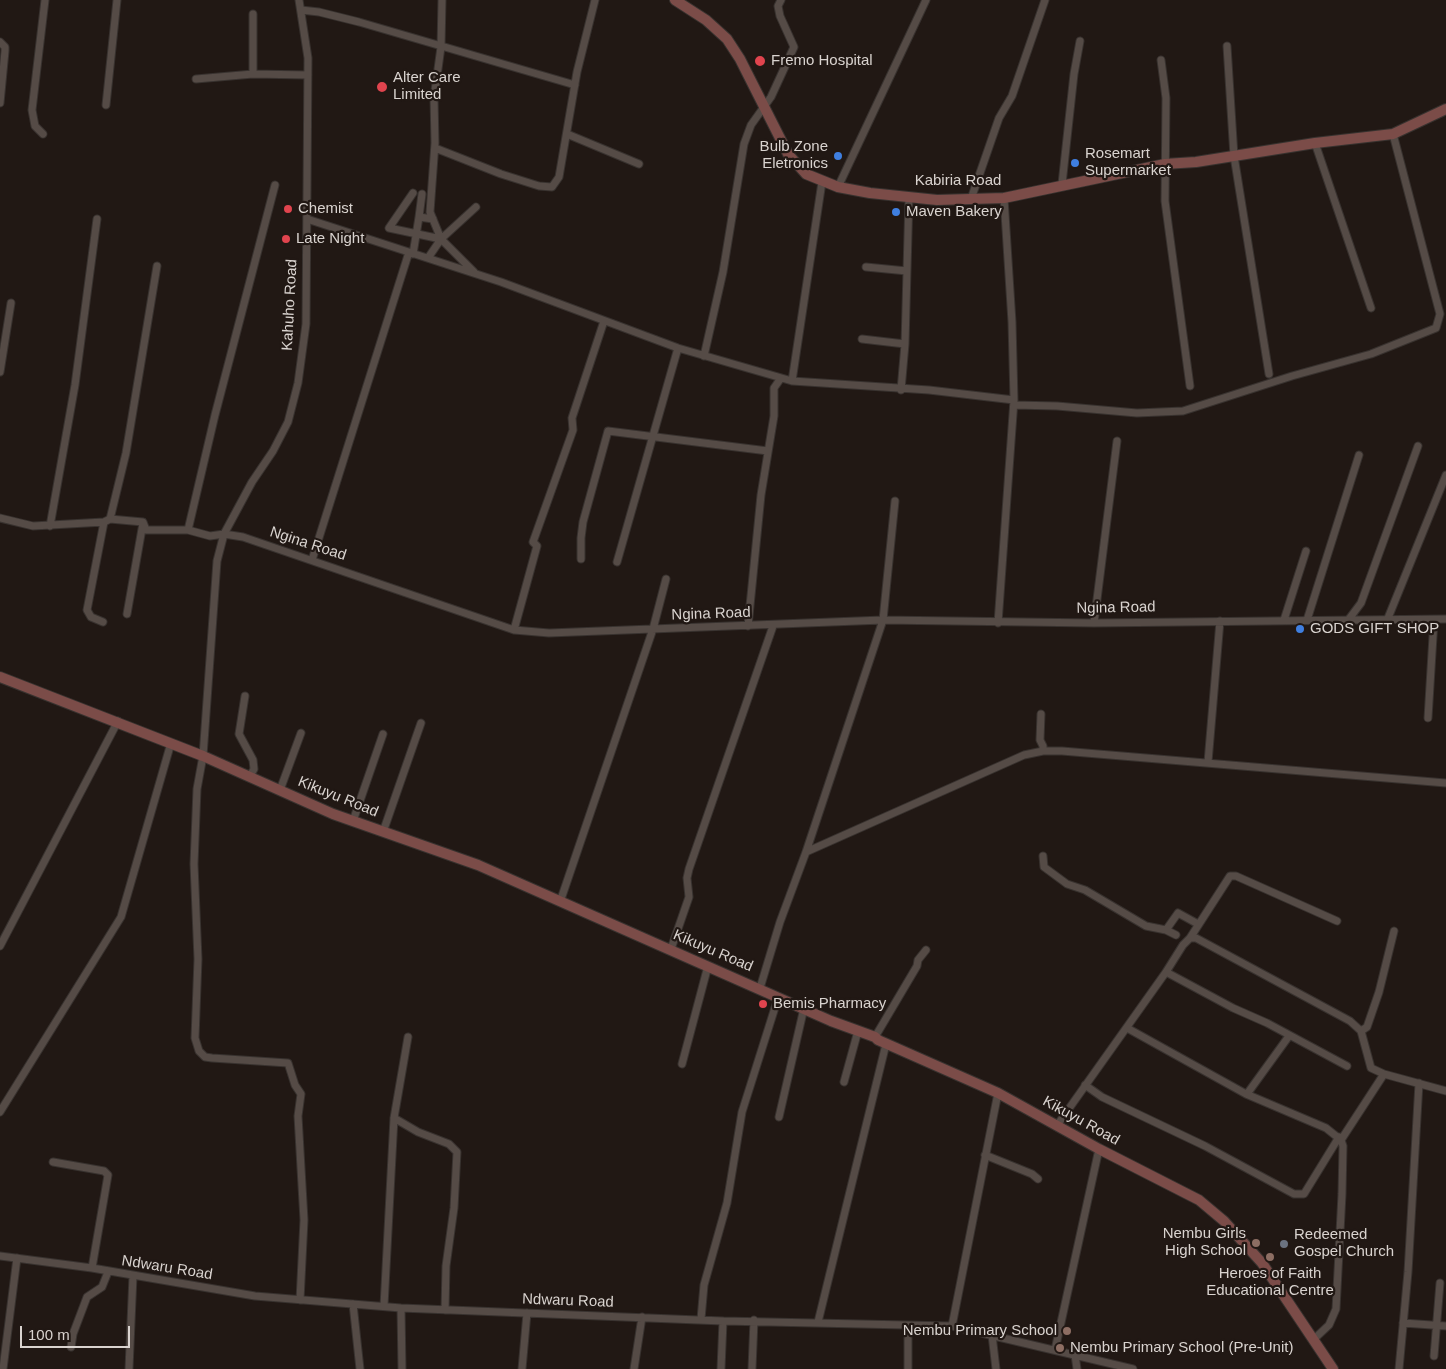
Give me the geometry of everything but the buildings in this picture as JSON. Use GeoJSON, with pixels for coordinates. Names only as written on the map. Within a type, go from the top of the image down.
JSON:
{"type":"FeatureCollection","features":[{"type":"Feature","properties":{"kind":"main road","name":"Kabiria Road"},"geometry":{"type":"LineString","coordinates":[[674,0],[706,20],[727,39],[740,59],[788,154],[806,174],[838,187],[937,200],[1004,198],[1062,184],[1165,164],[1393,134],[1446,109]]}},
{"type":"Feature","properties":{"kind":"main road","name":"Kikuyu Road"},"geometry":{"type":"LineString","coordinates":[[0,677],[118,721],[353,821],[478,865],[760,988],[778,998],[875,1037],[886,1044],[998,1093],[1058,1124],[1099,1149],[1179,1188],[1199,1200],[1224,1220],[1262,1263],[1333,1369]]}},
{"type":"Feature","properties":{"kind":"street"},"geometry":{"type":"LineString","coordinates":[[43,134],[35,126],[32,110],[46,0]]}},
{"type":"Feature","properties":{"kind":"street"},"geometry":{"type":"LineString","coordinates":[[106,104],[117,0]]}},
{"type":"Feature","properties":{"kind":"street","name":"Kahuho Road"},"geometry":{"type":"LineString","coordinates":[[299,0],[308,58],[306,324],[298,384],[288,422],[224,534],[215,576],[203,756],[198,788],[194,864],[198,959],[195,1038],[199,1051],[205,1057],[291,1065],[294,1085],[301,1094],[298,1116],[304,1220],[300,1300]]}},
{"type":"Feature","properties":{"kind":"street"},"geometry":{"type":"LineString","coordinates":[[442,0],[441,47],[434,98],[435,148],[430,212],[441,239],[476,274]]}},
{"type":"Feature","properties":{"kind":"street"},"geometry":{"type":"LineString","coordinates":[[435,148],[501,174],[548,188],[559,177],[575,85],[595,0]]}},
{"type":"Feature","properties":{"kind":"street"},"geometry":{"type":"LineString","coordinates":[[704,356],[723,272],[744,144],[751,125],[771,97],[794,48],[780,16],[778,6],[782,0]]}},
{"type":"Feature","properties":{"kind":"street"},"geometry":{"type":"LineString","coordinates":[[838,187],[926,0]]}},
{"type":"Feature","properties":{"kind":"street"},"geometry":{"type":"LineString","coordinates":[[971,199],[999,118],[1012,96],[1045,0]]}},
{"type":"Feature","properties":{"kind":"street"},"geometry":{"type":"LineString","coordinates":[[301,10],[319,12],[359,22],[575,85]]}},
{"type":"Feature","properties":{"kind":"street"},"geometry":{"type":"LineString","coordinates":[[253,74],[254,14]]}},
{"type":"Feature","properties":{"kind":"street"},"geometry":{"type":"LineString","coordinates":[[1062,184],[1074,74],[1080,41]]}},
{"type":"Feature","properties":{"kind":"street"},"geometry":{"type":"LineString","coordinates":[[0,42],[5,47],[0,103]]}},
{"type":"Feature","properties":{"kind":"street"},"geometry":{"type":"LineString","coordinates":[[1227,46],[1234,156],[1268,374]]}},
{"type":"Feature","properties":{"kind":"street"},"geometry":{"type":"LineString","coordinates":[[1161,60],[1166,98],[1165,201],[1190,386]]}},
{"type":"Feature","properties":{"kind":"street"},"geometry":{"type":"LineString","coordinates":[[196,79],[253,74],[308,75]]}},
{"type":"Feature","properties":{"kind":"street"},"geometry":{"type":"LineString","coordinates":[[567,134],[639,164]]}},
{"type":"Feature","properties":{"kind":"street"},"geometry":{"type":"LineString","coordinates":[[307,219],[476,274],[678,348],[792,382],[901,390],[929,390],[1014,403],[1137,413],[1183,411],[1292,376],[1371,354],[1436,328],[1440,314],[1393,134]]}},
{"type":"Feature","properties":{"kind":"street"},"geometry":{"type":"LineString","coordinates":[[1315,143],[1371,308]]}},
{"type":"Feature","properties":{"kind":"street"},"geometry":{"type":"LineString","coordinates":[[792,382],[822,182]]}},
{"type":"Feature","properties":{"kind":"street"},"geometry":{"type":"LineString","coordinates":[[188,530],[215,415],[276,185]]}},
{"type":"Feature","properties":{"kind":"street"},"geometry":{"type":"LineString","coordinates":[[413,193],[389,228],[441,239]]}},
{"type":"Feature","properties":{"kind":"street"},"geometry":{"type":"LineString","coordinates":[[312,560],[411,253],[417,233],[422,194]]}},
{"type":"Feature","properties":{"kind":"street"},"geometry":{"type":"LineString","coordinates":[[901,390],[905,344],[909,197]]}},
{"type":"Feature","properties":{"kind":"street"},"geometry":{"type":"LineString","coordinates":[[998,622],[1014,403],[1012,322],[1004,198]]}},
{"type":"Feature","properties":{"kind":"street"},"geometry":{"type":"LineString","coordinates":[[428,258],[441,239],[476,207]]}},
{"type":"Feature","properties":{"kind":"street"},"geometry":{"type":"LineString","coordinates":[[419,217],[433,219]]}},
{"type":"Feature","properties":{"kind":"street"},"geometry":{"type":"LineString","coordinates":[[50,526],[75,385],[97,219]]}},
{"type":"Feature","properties":{"kind":"street"},"geometry":{"type":"LineString","coordinates":[[103,622],[91,617],[87,610],[107,521],[126,453],[156,266]]}},
{"type":"Feature","properties":{"kind":"street"},"geometry":{"type":"LineString","coordinates":[[866,267],[907,271]]}},
{"type":"Feature","properties":{"kind":"street"},"geometry":{"type":"LineString","coordinates":[[0,372],[11,302]]}},
{"type":"Feature","properties":{"kind":"street"},"geometry":{"type":"LineString","coordinates":[[514,630],[537,546],[533,542],[573,430],[572,418],[604,321]]}},
{"type":"Feature","properties":{"kind":"street"},"geometry":{"type":"LineString","coordinates":[[862,339],[905,344]]}},
{"type":"Feature","properties":{"kind":"street"},"geometry":{"type":"LineString","coordinates":[[617,562],[678,348]]}},
{"type":"Feature","properties":{"kind":"street"},"geometry":{"type":"LineString","coordinates":[[748,626],[761,495],[774,416],[774,388],[781,378]]}},
{"type":"Feature","properties":{"kind":"street"},"geometry":{"type":"LineString","coordinates":[[581,559],[580,538],[583,522],[608,431],[768,451]]}},
{"type":"Feature","properties":{"kind":"street"},"geometry":{"type":"LineString","coordinates":[[1094,623],[1117,441]]}},
{"type":"Feature","properties":{"kind":"street"},"geometry":{"type":"LineString","coordinates":[[1348,619],[1361,603],[1418,446]]}},
{"type":"Feature","properties":{"kind":"street"},"geometry":{"type":"LineString","coordinates":[[1307,620],[1359,455]]}},
{"type":"Feature","properties":{"kind":"street"},"geometry":{"type":"LineString","coordinates":[[1388,618],[1446,475]]}},
{"type":"Feature","properties":{"kind":"street"},"geometry":{"type":"LineString","coordinates":[[760,988],[780,922],[806,852],[883,620],[895,501]]}},
{"type":"Feature","properties":{"kind":"street","name":"Ngina Road"},"geometry":{"type":"LineString","coordinates":[[0,518],[34,526],[107,521],[143,522],[146,530],[188,530],[210,536],[224,534],[243,537],[514,630],[549,633],[773,626],[883,620],[1094,623],[1388,618],[1446,619]]}},
{"type":"Feature","properties":{"kind":"street"},"geometry":{"type":"LineString","coordinates":[[127,614],[143,522]]}},
{"type":"Feature","properties":{"kind":"street"},"geometry":{"type":"LineString","coordinates":[[1284,620],[1306,551]]}},
{"type":"Feature","properties":{"kind":"street"},"geometry":{"type":"LineString","coordinates":[[560,902],[653,629],[666,579]]}},
{"type":"Feature","properties":{"kind":"street"},"geometry":{"type":"LineString","coordinates":[[1428,718],[1434,620]]}},
{"type":"Feature","properties":{"kind":"street"},"geometry":{"type":"LineString","coordinates":[[1208,762],[1220,621]]}},
{"type":"Feature","properties":{"kind":"street"},"geometry":{"type":"LineString","coordinates":[[671,950],[689,897],[687,878],[689,869],[773,626]]}},
{"type":"Feature","properties":{"kind":"street"},"geometry":{"type":"LineString","coordinates":[[245,696],[239,734],[253,760],[254,769],[250,776]]}},
{"type":"Feature","properties":{"kind":"street"},"geometry":{"type":"LineString","coordinates":[[1041,714],[1040,740],[1043,751]]}},
{"type":"Feature","properties":{"kind":"street"},"geometry":{"type":"LineString","coordinates":[[0,946],[118,721]]}},
{"type":"Feature","properties":{"kind":"street"},"geometry":{"type":"LineString","coordinates":[[383,832],[421,723]]}},
{"type":"Feature","properties":{"kind":"street"},"geometry":{"type":"LineString","coordinates":[[280,790],[301,733]]}},
{"type":"Feature","properties":{"kind":"street"},"geometry":{"type":"LineString","coordinates":[[353,821],[383,734]]}},
{"type":"Feature","properties":{"kind":"street"},"geometry":{"type":"LineString","coordinates":[[0,1112],[121,917],[171,743]]}},
{"type":"Feature","properties":{"kind":"street"},"geometry":{"type":"LineString","coordinates":[[806,852],[1024,755],[1043,751],[1208,762],[1446,783]]}},
{"type":"Feature","properties":{"kind":"street"},"geometry":{"type":"LineString","coordinates":[[1043,856],[1044,866],[1067,884],[1085,890],[1146,926],[1166,930],[1176,935]]}},
{"type":"Feature","properties":{"kind":"street"},"geometry":{"type":"LineString","coordinates":[[1058,1124],[1127,1028],[1183,945],[1190,938],[1230,876],[1236,876],[1337,921]]}},
{"type":"Feature","properties":{"kind":"street"},"geometry":{"type":"LineString","coordinates":[[1166,930],[1178,913],[1198,924]]}},
{"type":"Feature","properties":{"kind":"street"},"geometry":{"type":"LineString","coordinates":[[1361,1031],[1367,1027],[1380,992],[1394,931]]}},
{"type":"Feature","properties":{"kind":"street"},"geometry":{"type":"LineString","coordinates":[[1190,938],[1196,938],[1350,1021],[1361,1031],[1371,1068],[1384,1074],[1446,1091]]}},
{"type":"Feature","properties":{"kind":"street"},"geometry":{"type":"LineString","coordinates":[[875,1037],[917,966],[918,960],[926,950]]}},
{"type":"Feature","properties":{"kind":"street"},"geometry":{"type":"LineString","coordinates":[[682,1064],[708,966]]}},
{"type":"Feature","properties":{"kind":"street"},"geometry":{"type":"LineString","coordinates":[[1166,972],[1347,1066]]}},
{"type":"Feature","properties":{"kind":"street"},"geometry":{"type":"LineString","coordinates":[[700,1319],[704,1285],[727,1203],[742,1112],[778,998]]}},
{"type":"Feature","properties":{"kind":"street"},"geometry":{"type":"LineString","coordinates":[[779,1117],[804,1008]]}},
{"type":"Feature","properties":{"kind":"street"},"geometry":{"type":"LineString","coordinates":[[1127,1028],[1247,1094],[1326,1128],[1340,1139],[1343,1146],[1342,1194],[1336,1309],[1329,1325],[1313,1340]]}},
{"type":"Feature","properties":{"kind":"street"},"geometry":{"type":"LineString","coordinates":[[844,1082],[858,1031]]}},
{"type":"Feature","properties":{"kind":"street"},"geometry":{"type":"LineString","coordinates":[[1247,1094],[1289,1036]]}},
{"type":"Feature","properties":{"kind":"street"},"geometry":{"type":"LineString","coordinates":[[384,1306],[394,1118],[408,1037]]}},
{"type":"Feature","properties":{"kind":"street"},"geometry":{"type":"LineString","coordinates":[[818,1322],[886,1044]]}},
{"type":"Feature","properties":{"kind":"street"},"geometry":{"type":"LineString","coordinates":[[1085,1085],[1102,1097],[1205,1146],[1294,1194],[1304,1194],[1384,1074]]}},
{"type":"Feature","properties":{"kind":"street"},"geometry":{"type":"LineString","coordinates":[[1399,1369],[1419,1083]]}},
{"type":"Feature","properties":{"kind":"street"},"geometry":{"type":"LineString","coordinates":[[952,1326],[998,1093]]}},
{"type":"Feature","properties":{"kind":"street"},"geometry":{"type":"LineString","coordinates":[[394,1118],[418,1132],[449,1144],[457,1152],[454,1208],[446,1266],[445,1310]]}},
{"type":"Feature","properties":{"kind":"street"},"geometry":{"type":"LineString","coordinates":[[1055,1350],[1099,1149]]}},
{"type":"Feature","properties":{"kind":"street"},"geometry":{"type":"LineString","coordinates":[[985,1155],[1038,1178]]}},
{"type":"Feature","properties":{"kind":"street"},"geometry":{"type":"LineString","coordinates":[[53,1162],[104,1170],[108,1175],[92,1268]]}},
{"type":"Feature","properties":{"kind":"street","name":"Ndwaru Road"},"geometry":{"type":"LineString","coordinates":[[0,1256],[92,1268],[255,1296],[401,1308],[723,1321],[754,1320],[952,1326],[1133,1369]]}},
{"type":"Feature","properties":{"kind":"street"},"geometry":{"type":"LineString","coordinates":[[3,1369],[17,1258]]}},
{"type":"Feature","properties":{"kind":"street"},"geometry":{"type":"LineString","coordinates":[[71,1347],[73,1334],[87,1297],[102,1287],[108,1272]]}},
{"type":"Feature","properties":{"kind":"street"},"geometry":{"type":"LineString","coordinates":[[129,1369],[134,1276]]}},
{"type":"Feature","properties":{"kind":"street"},"geometry":{"type":"LineString","coordinates":[[1434,1356],[1440,1283]]}},
{"type":"Feature","properties":{"kind":"street"},"geometry":{"type":"LineString","coordinates":[[352,1304],[360,1369]]}},
{"type":"Feature","properties":{"kind":"street"},"geometry":{"type":"LineString","coordinates":[[401,1308],[402,1369]]}},
{"type":"Feature","properties":{"kind":"street"},"geometry":{"type":"LineString","coordinates":[[522,1369],[527,1313]]}},
{"type":"Feature","properties":{"kind":"street"},"geometry":{"type":"LineString","coordinates":[[634,1369],[642,1317]]}},
{"type":"Feature","properties":{"kind":"street"},"geometry":{"type":"LineString","coordinates":[[752,1369],[754,1320]]}},
{"type":"Feature","properties":{"kind":"street"},"geometry":{"type":"LineString","coordinates":[[721,1369],[723,1321]]}},
{"type":"Feature","properties":{"kind":"street"},"geometry":{"type":"LineString","coordinates":[[1403,1323],[1446,1326]]}},
{"type":"Feature","properties":{"kind":"street"},"geometry":{"type":"LineString","coordinates":[[908,1326],[908,1369]]}},
{"type":"Feature","properties":{"kind":"street"},"geometry":{"type":"LineString","coordinates":[[992,1335],[996,1369]]}},
{"type":"Feature","properties":{"kind":"street"},"geometry":{"type":"LineString","coordinates":[[1075,1355],[1077,1369]]}},
{"type":"Feature","properties":{"kind":"place","name":"Fremo Hospital"},"geometry":{"type":"Point","coordinates":[760,61]}},
{"type":"Feature","properties":{"kind":"place","name":"Alter Care Limited"},"geometry":{"type":"Point","coordinates":[382,87]}},
{"type":"Feature","properties":{"kind":"place","name":"Bulb Zone Eletronics"},"geometry":{"type":"Point","coordinates":[838,156]}},
{"type":"Feature","properties":{"kind":"place","name":"Rosemart Supermarket"},"geometry":{"type":"Point","coordinates":[1075,163]}},
{"type":"Feature","properties":{"kind":"place","name":"Chemist"},"geometry":{"type":"Point","coordinates":[288,209]}},
{"type":"Feature","properties":{"kind":"place","name":"Maven Bakery"},"geometry":{"type":"Point","coordinates":[896,212]}},
{"type":"Feature","properties":{"kind":"place","name":"Late Night"},"geometry":{"type":"Point","coordinates":[286,239]}},
{"type":"Feature","properties":{"kind":"place","name":"GODS GIFT SHOP"},"geometry":{"type":"Point","coordinates":[1300,629]}},
{"type":"Feature","properties":{"kind":"place","name":"Bemis Pharmacy"},"geometry":{"type":"Point","coordinates":[763,1004]}},
{"type":"Feature","properties":{"kind":"place","name":"Nembu Girls High School"},"geometry":{"type":"Point","coordinates":[1256,1243]}},
{"type":"Feature","properties":{"kind":"place","name":"Redeemed Gospel Church"},"geometry":{"type":"Point","coordinates":[1284,1244]}},
{"type":"Feature","properties":{"kind":"place","name":"Heroes of Faith Educational Centre"},"geometry":{"type":"Point","coordinates":[1270,1257]}},
{"type":"Feature","properties":{"kind":"place","name":"Nembu Primary School"},"geometry":{"type":"Point","coordinates":[1067,1331]}},
{"type":"Feature","properties":{"kind":"place","name":"Nembu Primary School (Pre-Unit)"},"geometry":{"type":"Point","coordinates":[1060,1348]}}]}
